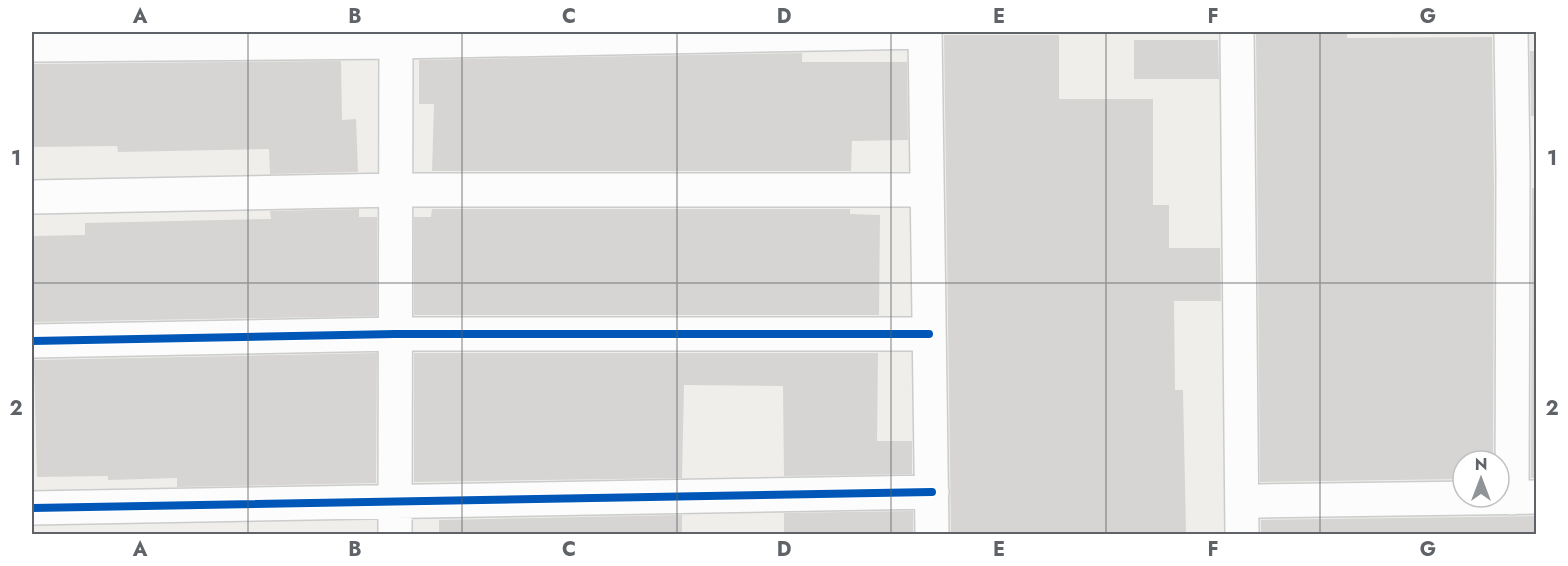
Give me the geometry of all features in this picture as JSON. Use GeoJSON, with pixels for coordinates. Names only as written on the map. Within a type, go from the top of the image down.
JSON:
{"type":"FeatureCollection","features":[{"type":"Feature","properties":{"kind":"street"},"geometry":{"type":"LineString","coordinates":[[32,45],[396,37],[925,32],[932,534]]}},
{"type":"Feature","properties":{"kind":"street"},"geometry":{"type":"LineString","coordinates":[[1237,32],[1242,534]]}},
{"type":"Feature","properties":{"kind":"street"},"geometry":{"type":"LineString","coordinates":[[1261,501],[1524,498],[1525,169],[1511,32]]}},
{"type":"Feature","properties":{"kind":"street"},"geometry":{"type":"LineString","coordinates":[[395,534],[396,37]]}},
{"type":"Feature","properties":{"kind":"street"},"geometry":{"type":"LineString","coordinates":[[32,197],[395,189],[927,190]]}},
{"type":"Feature","properties":{"kind":"street"},"geometry":{"type":"LineString","coordinates":[[32,341],[395,334],[929,334]]}},
{"type":"Feature","properties":{"kind":"street"},"geometry":{"type":"LineString","coordinates":[[32,508],[932,492]]}},
{"type":"Feature","properties":{"kind":"building"},"geometry":{"type":"Polygon","coordinates":[[[1256,32],[1347,32],[1347,38],[1492,37],[1493,449],[1451,449],[1451,479],[1260,482],[1256,32]]]}},
{"type":"Feature","properties":{"kind":"building"},"geometry":{"type":"Polygon","coordinates":[[[944,35],[1059,35],[1059,99],[1153,99],[1153,205],[1169,205],[1169,248],[1220,248],[1221,301],[1174,301],[1175,390],[1183,390],[1186,534],[951,534],[944,35]]]}},
{"type":"Feature","properties":{"kind":"building"},"geometry":{"type":"Polygon","coordinates":[[[1134,40],[1218,40],[1219,79],[1134,79],[1134,40]]]}},
{"type":"Feature","properties":{"kind":"building"},"geometry":{"type":"Polygon","coordinates":[[[1530,51],[1536,51],[1536,116],[1531,116],[1530,51]]]}},
{"type":"Feature","properties":{"kind":"building"},"geometry":{"type":"Polygon","coordinates":[[[802,53],[802,62],[907,62],[908,140],[852,141],[851,171],[432,171],[434,104],[419,104],[419,60],[802,53]]]}},
{"type":"Feature","properties":{"kind":"building"},"geometry":{"type":"Polygon","coordinates":[[[341,61],[342,120],[356,119],[358,172],[270,174],[269,149],[118,152],[117,146],[32,147],[32,64],[341,61]]]}},
{"type":"Feature","properties":{"kind":"building"},"geometry":{"type":"Polygon","coordinates":[[[1532,188],[1536,188],[1536,478],[1531,478],[1532,188]]]}},
{"type":"Feature","properties":{"kind":"building"},"geometry":{"type":"Polygon","coordinates":[[[359,209],[359,217],[377,217],[377,316],[33,322],[32,236],[85,235],[85,223],[271,219],[270,211],[359,209]]]}},
{"type":"Feature","properties":{"kind":"building"},"geometry":{"type":"Polygon","coordinates":[[[432,209],[850,209],[850,214],[880,215],[879,315],[414,315],[414,217],[431,217],[432,209]]]}},
{"type":"Feature","properties":{"kind":"building"},"geometry":{"type":"Polygon","coordinates":[[[377,353],[376,483],[177,487],[177,478],[108,480],[108,476],[37,477],[34,360],[377,353]]]}},
{"type":"Feature","properties":{"kind":"building"},"geometry":{"type":"Polygon","coordinates":[[[414,353],[878,353],[877,441],[912,441],[912,474],[784,476],[783,386],[684,385],[682,478],[414,482],[414,353]]]}},
{"type":"Feature","properties":{"kind":"building"},"geometry":{"type":"Polygon","coordinates":[[[913,511],[913,534],[784,534],[784,513],[913,511]]]}},
{"type":"Feature","properties":{"kind":"building"},"geometry":{"type":"Polygon","coordinates":[[[682,515],[682,534],[439,534],[439,520],[682,515]]]}},
{"type":"Feature","properties":{"kind":"building"},"geometry":{"type":"Polygon","coordinates":[[[1536,516],[1536,534],[1261,534],[1261,520],[1536,516]]]}},
{"type":"Feature","properties":{"kind":"cycle path"},"geometry":{"type":"LineString","coordinates":[[32,341],[395,334],[929,334]]}},
{"type":"Feature","properties":{"kind":"cycle path"},"geometry":{"type":"LineString","coordinates":[[32,508],[932,492]]}}]}
